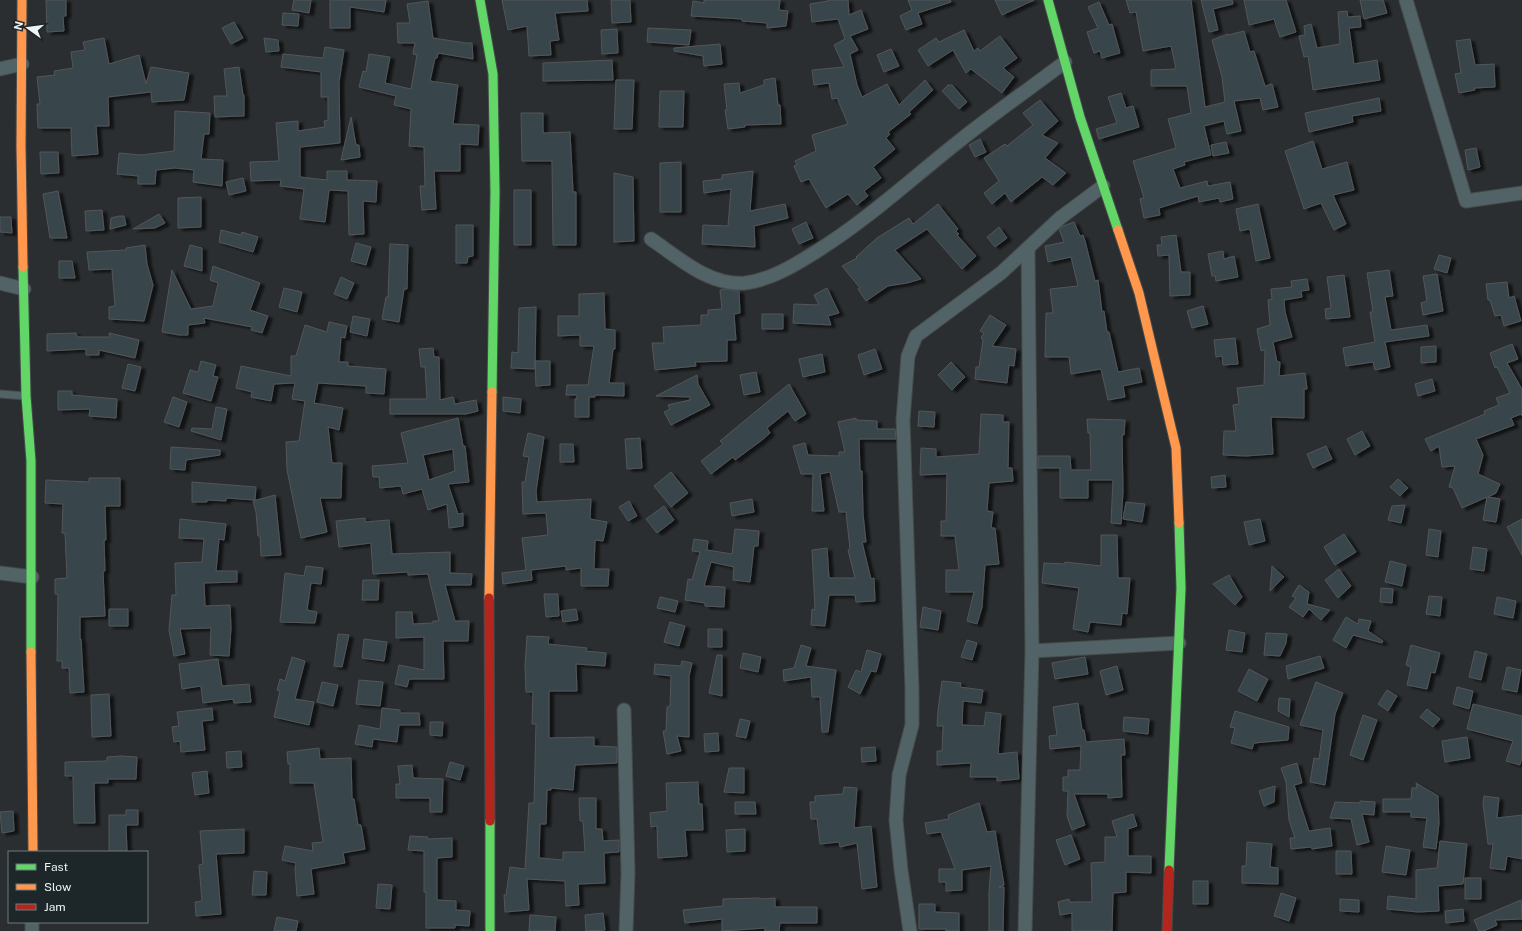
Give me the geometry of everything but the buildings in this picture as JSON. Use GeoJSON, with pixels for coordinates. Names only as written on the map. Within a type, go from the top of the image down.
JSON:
{"type":"FeatureCollection","features":[{"type":"Feature","properties":{"kind":"street"},"geometry":{"type":"LineString","coordinates":[[22,0],[21,146],[26,396],[31,461],[31,720],[34,851]]}},
{"type":"Feature","properties":{"kind":"street"},"geometry":{"type":"LineString","coordinates":[[480,0],[493,74],[495,192],[489,575],[490,931]]}},
{"type":"Feature","properties":{"kind":"street"},"geometry":{"type":"LineString","coordinates":[[1048,0],[1080,117],[1139,293],[1176,448],[1181,588],[1167,931]]}},
{"type":"Feature","properties":{"kind":"street"},"geometry":{"type":"LineString","coordinates":[[1406,0],[1466,201],[1522,193]]}},
{"type":"Feature","properties":{"kind":"street"},"geometry":{"type":"LineString","coordinates":[[651,239],[703,274],[724,282],[744,283],[765,278],[783,271],[833,242],[876,210],[958,142],[1064,62]]}},
{"type":"Feature","properties":{"kind":"street"},"geometry":{"type":"LineString","coordinates":[[0,69],[22,64]]}},
{"type":"Feature","properties":{"kind":"street"},"geometry":{"type":"LineString","coordinates":[[910,931],[901,870],[896,820],[899,775],[912,725],[903,420],[908,356],[916,336],[1001,273],[1060,218],[1103,186]]}},
{"type":"Feature","properties":{"kind":"street"},"geometry":{"type":"LineString","coordinates":[[1025,931],[1032,651],[1028,248]]}},
{"type":"Feature","properties":{"kind":"street"},"geometry":{"type":"LineString","coordinates":[[0,283],[24,289]]}},
{"type":"Feature","properties":{"kind":"street"},"geometry":{"type":"LineString","coordinates":[[0,573],[32,577]]}},
{"type":"Feature","properties":{"kind":"street"},"geometry":{"type":"LineString","coordinates":[[1032,651],[1179,643]]}},
{"type":"Feature","properties":{"kind":"street"},"geometry":{"type":"LineString","coordinates":[[624,710],[628,873],[626,931]]}},
{"type":"Feature","properties":{"kind":"lane"},"geometry":{"type":"LineString","coordinates":[[0,394],[26,396]]}},
{"type":"Feature","properties":{"kind":"traffic: fast"},"geometry":{"type":"LineString","coordinates":[[480,0],[493,74],[495,192],[492,392]]}},
{"type":"Feature","properties":{"kind":"traffic: fast"},"geometry":{"type":"LineString","coordinates":[[1048,0],[1080,117],[1118,230]]}},
{"type":"Feature","properties":{"kind":"traffic: fast"},"geometry":{"type":"LineString","coordinates":[[23,267],[26,396],[31,461],[31,652]]}},
{"type":"Feature","properties":{"kind":"traffic: fast"},"geometry":{"type":"LineString","coordinates":[[1169,870],[1181,588],[1179,523]]}},
{"type":"Feature","properties":{"kind":"traffic: fast"},"geometry":{"type":"LineString","coordinates":[[490,821],[490,931]]}},
{"type":"Feature","properties":{"kind":"traffic: slow"},"geometry":{"type":"LineString","coordinates":[[22,0],[21,146],[23,267]]}},
{"type":"Feature","properties":{"kind":"traffic: slow"},"geometry":{"type":"LineString","coordinates":[[1118,230],[1139,293],[1176,448],[1179,523]]}},
{"type":"Feature","properties":{"kind":"traffic: slow"},"geometry":{"type":"LineString","coordinates":[[489,598],[492,392]]}},
{"type":"Feature","properties":{"kind":"traffic: slow"},"geometry":{"type":"LineString","coordinates":[[31,652],[33,851]]}},
{"type":"Feature","properties":{"kind":"traffic: jam"},"geometry":{"type":"LineString","coordinates":[[489,598],[490,821]]}},
{"type":"Feature","properties":{"kind":"traffic: jam"},"geometry":{"type":"LineString","coordinates":[[1167,931],[1169,870]]}}]}
